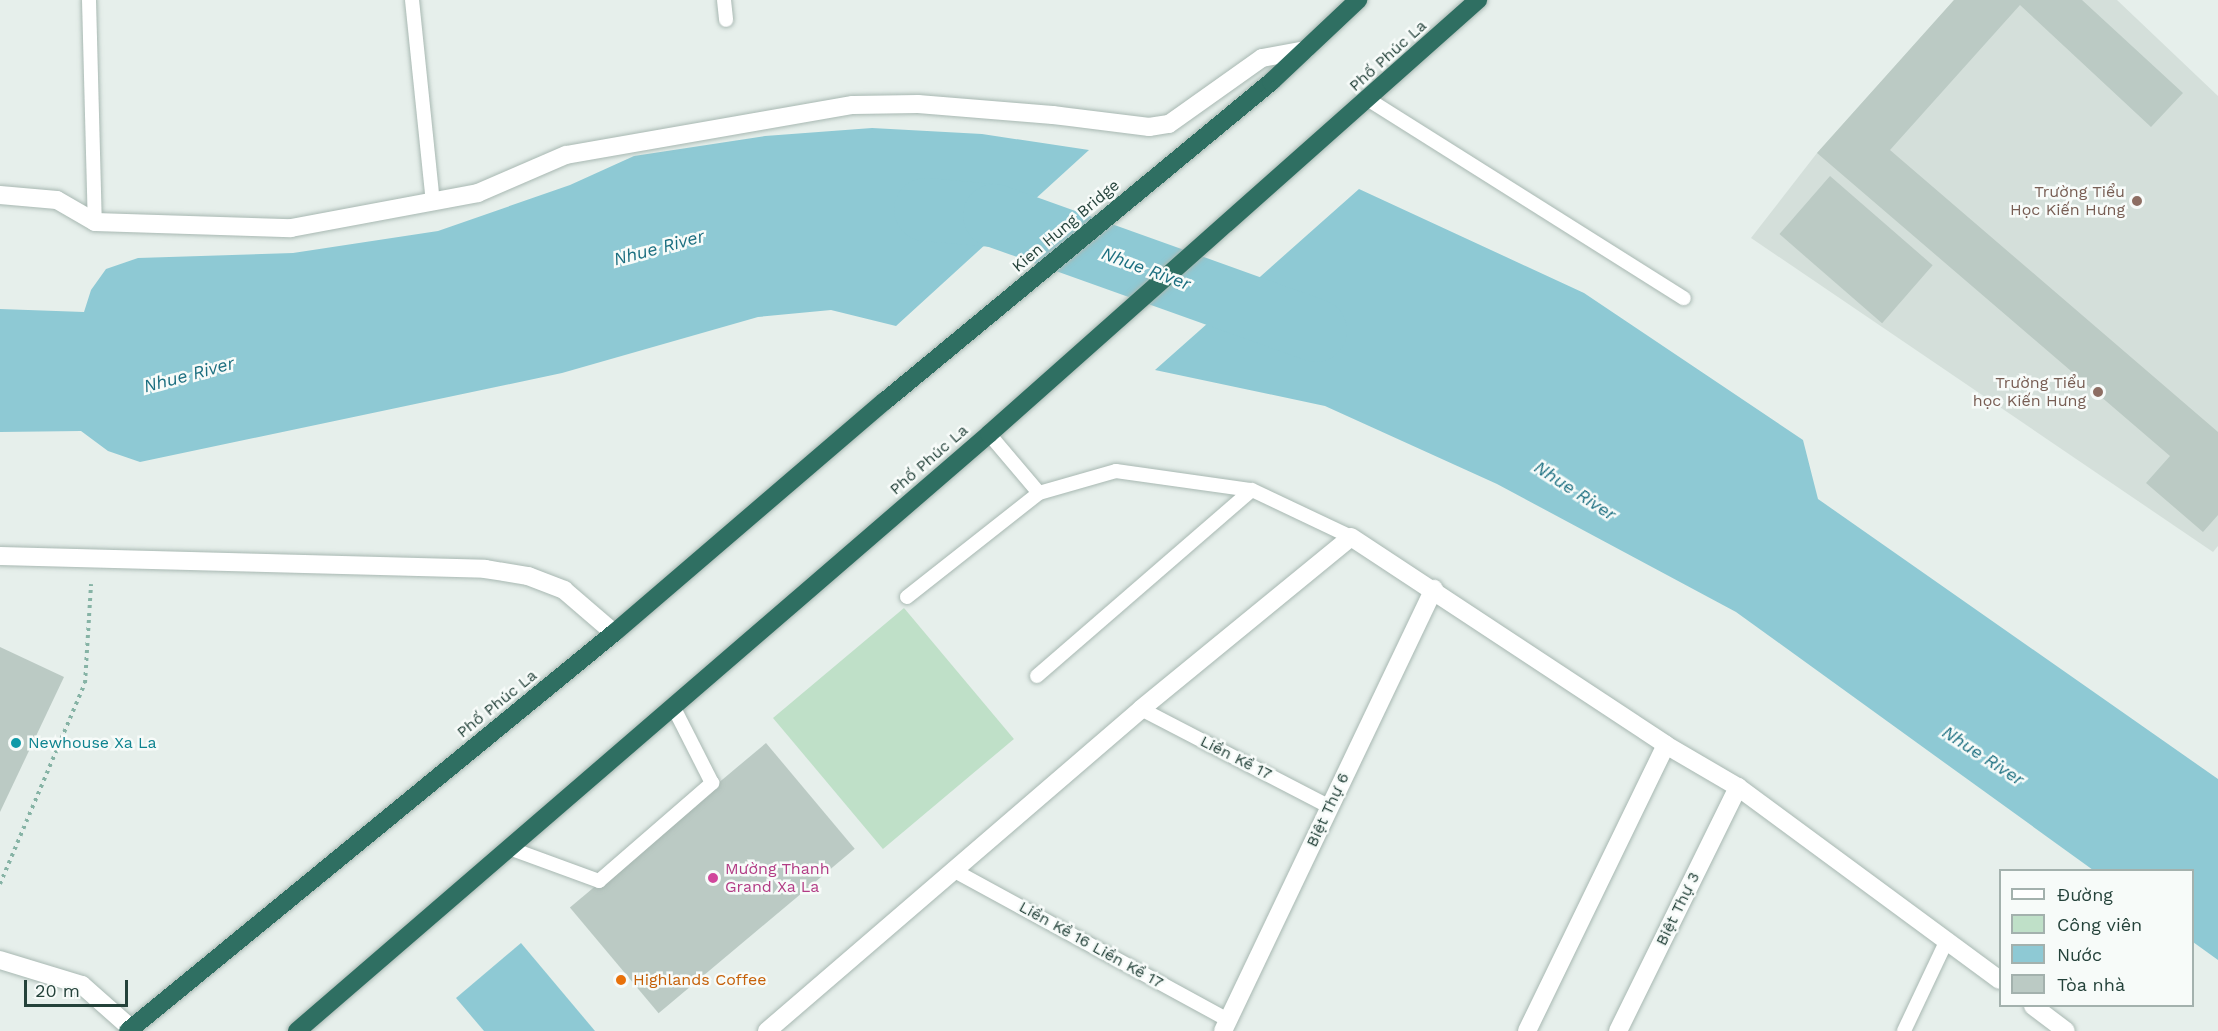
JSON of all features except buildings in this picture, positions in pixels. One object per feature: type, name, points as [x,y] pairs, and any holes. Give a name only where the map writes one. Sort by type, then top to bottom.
[{"type":"highway","points":[[1305,50],[1358,0]]},
{"type":"highway","name":"Phố Phúc La","points":[[297,1031],[989,434],[1012,410],[1323,141],[1478,0]]},
{"type":"highway","name":"Kien Hung Bridge","points":[[885,401],[1271,82],[1305,50]]},
{"type":"highway","name":"Phố Phúc La","points":[[131,1030],[614,633],[885,401]]},
{"type":"street","points":[[0,195],[57,200],[95,222],[291,228],[478,193],[566,155],[853,105],[918,104],[1053,115],[1149,127],[1169,124],[1262,58],[1305,50]]},
{"type":"street","points":[[767,1031],[1141,709],[1351,537],[1434,589],[1666,745],[1738,787],[1999,978]]},
{"type":"street","points":[[0,556],[485,569],[528,576],[564,590],[614,633]]},
{"type":"street","name":"Biệt Thự 6","points":[[1226,1026],[1434,589]]},
{"type":"street","points":[[1527,1031],[1666,745]]},
{"type":"street","name":"Biệt Thự 3","points":[[1618,1031],[1738,787]]},
{"type":"street","points":[[0,960],[82,985],[131,1030]]},
{"type":"street","points":[[2036,1007],[2066,1031]]},
{"type":"lane","points":[[89,0],[95,222]]},
{"type":"lane","points":[[412,0],[433,202]]},
{"type":"lane","points":[[724,0],[726,20]]},
{"type":"lane","points":[[1369,100],[1684,298]]},
{"type":"lane","points":[[989,434],[1039,493]]},
{"type":"lane","points":[[907,597],[1039,493],[1116,471],[1252,490],[1351,537]]},
{"type":"lane","points":[[1037,676],[1252,490]]},
{"type":"lane","points":[[509,848],[599,881],[712,783],[673,706]]},
{"type":"lane","name":"Liền Kề 17","points":[[1141,709],[1330,807]]},
{"type":"lane","name":"Liền Kề 16 Liền Kề 17","points":[[953,870],[1226,1026]]},
{"type":"lane","points":[[1904,1031],[1947,939]]},
{"type":"path","points":[[0,884],[86,683],[93,558]]},
{"type":"shaded area","name":"Trường Tiểu học Kiến Hưng","points":[[1954,0],[2117,0],[2218,96],[2218,546],[2213,552],[1751,238],[1817,153]]},
{"type":"green space","points":[[904,608],[1014,739],[883,849],[773,718]]},
{"type":"water","points":[[872,128],[982,134],[1089,150],[896,326],[831,310],[758,317],[562,373],[140,462],[108,451],[81,431],[0,432],[0,309],[84,312],[91,290],[106,269],[138,258],[293,253],[438,231],[570,185],[634,156],[765,136]]},
{"type":"water","points":[[1359,189],[1584,293],[1803,440],[1818,499],[2218,779],[2218,960],[2194,943],[2194,869],[2092,869],[1736,612],[1497,484],[1325,406],[1155,370]]},
{"type":"water","points":[[521,943],[595,1031],[484,1031],[456,998]]},
{"type":"waterway","name":"Nhue River","points":[[925,209],[994,215],[1315,330]]},
{"type":"place","name":"Trường Tiểu Học Kiến Hưng","points":[[2137,201]]},
{"type":"place","name":"Trường Tiểu học Kiến Hưng","points":[[2098,392]]},
{"type":"place","name":"Newhouse Xa La","points":[[16,743]]},
{"type":"place","name":"Mường Thanh Grand Xa La","points":[[713,878]]},
{"type":"place","name":"Highlands Coffee","points":[[621,980]]}]
